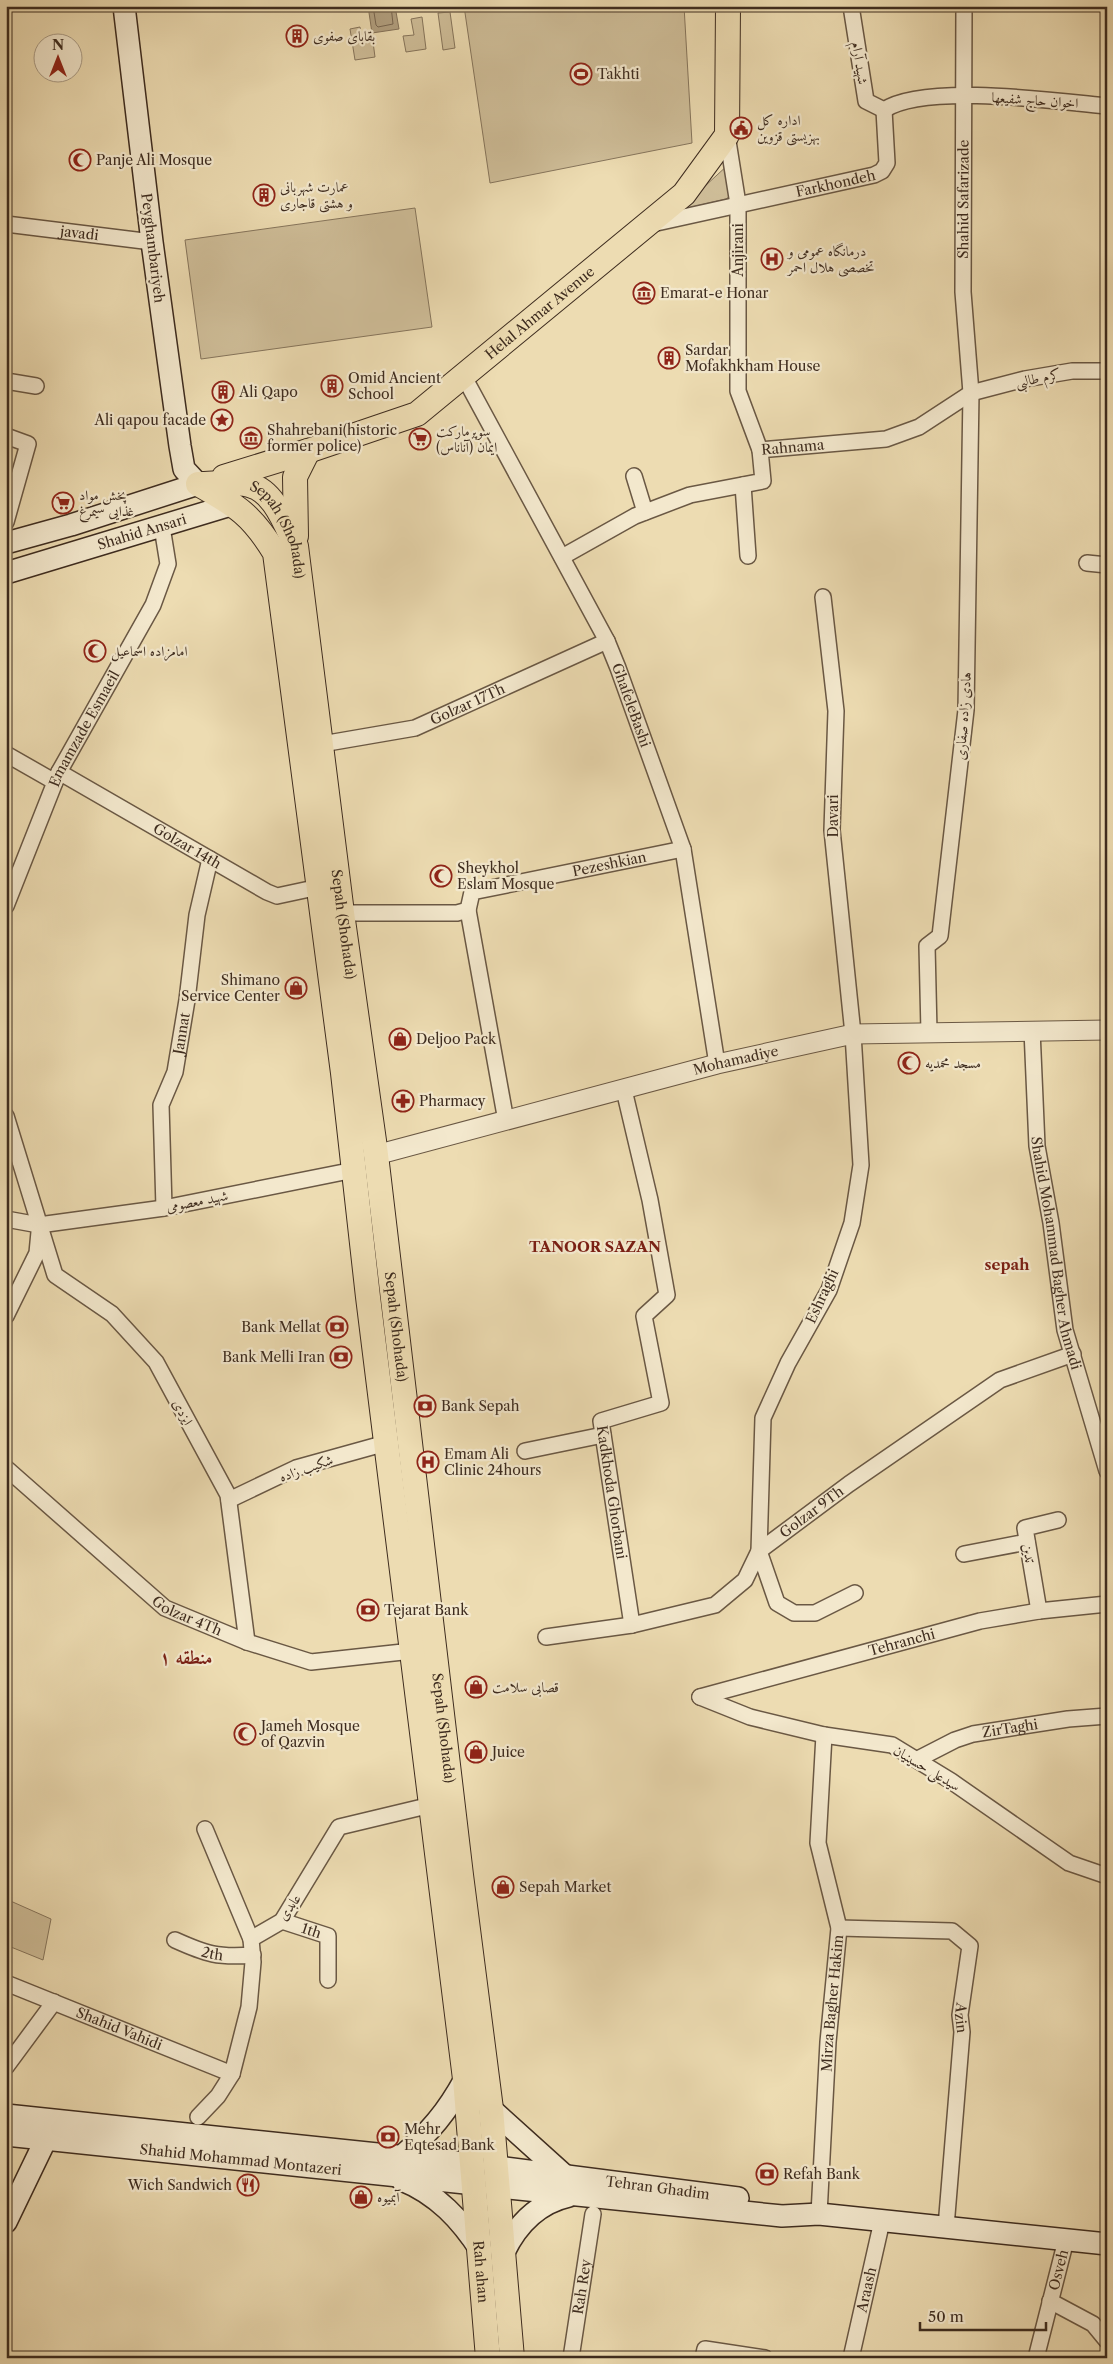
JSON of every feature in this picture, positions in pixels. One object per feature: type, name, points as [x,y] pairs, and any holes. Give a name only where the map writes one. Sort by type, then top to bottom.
[{"type":"main road","name":"Peyghambariyeh","points":[[124,6],[152,242],[184,469],[198,484]]},
{"type":"main road","points":[[727,135],[728,6]]},
{"type":"main road","name":"Helal Ahmar Avenue","points":[[256,476],[308,451],[417,414],[684,194],[727,135]]},
{"type":"main road","points":[[296,546],[294,483],[299,467],[308,451]]},
{"type":"main road","points":[[234,504],[256,476]]},
{"type":"main road","name":"Sepah (Shohada)","points":[[198,484],[256,476],[296,546],[342,912],[376,1155],[498,2177]]},
{"type":"main road","name":"Sepah (Shohada)","points":[[198,484],[234,504],[259,527],[275,553],[354,1170],[465,2079],[474,2174]]},
{"type":"main road","name":"Shahid Ansari","points":[[6,543],[71,525],[198,484]]},
{"type":"main road","name":"Shahid Ansari","points":[[6,573],[234,504]]},
{"type":"main road","points":[[71,525],[80,552]]},
{"type":"main road","points":[[401,2156],[427,2135],[448,2109],[465,2079]]},
{"type":"main road","points":[[491,2109],[563,2174]]},
{"type":"main road","name":"Shahid Mohammad Montazeri","points":[[6,2115],[401,2156],[474,2174]]},
{"type":"main road","name":"Shahid Mohammad Montazeri","points":[[6,2135],[388,2175],[474,2174]]},
{"type":"main road","points":[[8,2212],[46,2140]]},
{"type":"main road","points":[[474,2174],[498,2177]]},
{"type":"main road","name":"Rah ahan","points":[[474,2174],[488,2358]]},
{"type":"main road","name":"Tehran Ghadim","points":[[498,2177],[563,2174],[783,2205],[819,2214]]},
{"type":"main road","points":[[388,2175],[411,2184],[444,2205],[468,2231],[480,2251]]},
{"type":"main road","name":"Tehran Ghadim","points":[[498,2177],[576,2195],[782,2216],[819,2214],[1107,2244]]},
{"type":"main road","name":"Rah ahan","points":[[498,2177],[512,2358]]},
{"type":"main road","points":[[504,2252],[511,2237],[532,2213],[553,2201],[576,2195]]},
{"type":"street","name":"شهید آرام","points":[[851,6],[866,101],[884,110]]},
{"type":"street","name":"Shahid Safarizade","points":[[964,6],[962,292],[971,392]]},
{"type":"street","points":[[884,110],[903,101],[963,95]]},
{"type":"street","name":"اخوان حاج شفیعها","points":[[963,95],[1107,106]]},
{"type":"street","name":"Farkhondeh","points":[[646,226],[874,175],[882,171],[887,163],[884,110]]},
{"type":"street","name":"Anjirani","points":[[727,135],[738,204],[738,391],[760,450]]},
{"type":"street","name":"javadi","points":[[6,224],[152,242]]},
{"type":"street","name":"کرم طالبی","points":[[971,392],[1025,379],[1072,371],[1107,371]]},
{"type":"street","name":"GhafeleBashi","points":[[464,375],[607,641],[618,668],[684,849],[717,1064]]},
{"type":"street","points":[[6,381],[36,386]]},
{"type":"street","name":"Rahnama","points":[[562,557],[645,512],[690,495],[763,481],[760,450],[886,439],[919,427],[971,392]]},
{"type":"street","name":"هادی زاده صفاری","points":[[929,1032],[927,946],[940,936],[966,710],[971,392]]},
{"type":"street","points":[[6,436],[28,444],[6,522]]},
{"type":"street","points":[[634,476],[645,512]]},
{"type":"street","points":[[743,485],[748,556]]},
{"type":"street","name":"Emamzade Esmaeil","points":[[6,906],[57,777],[153,605],[168,564],[162,527]]},
{"type":"street","points":[[1087,563],[1107,565]]},
{"type":"street","name":"Davari","points":[[823,597],[836,711],[832,830],[853,1034]]},
{"type":"street","name":"Golzar 17Th","points":[[322,744],[415,728],[607,641]]},
{"type":"street","name":"Golzar 14th","points":[[6,754],[57,777],[277,896],[319,887]]},
{"type":"street","name":"Pezeshkian","points":[[468,910],[472,892],[684,849]]},
{"type":"street","name":"Jannat","points":[[164,1208],[161,1105],[175,1072],[187,1000],[197,915],[210,859]]},
{"type":"street","points":[[342,912],[457,913],[468,910],[506,1121]]},
{"type":"street","name":"Shahid Mohammad Bagher Ahmadi","points":[[1032,1030],[1037,1146],[1051,1223],[1065,1330],[1106,1464]]},
{"type":"street","name":"Mohamadiye","points":[[376,1155],[717,1064],[853,1034],[1107,1030]]},
{"type":"street","name":"Eshraghi","points":[[759,1551],[763,1418],[788,1363],[829,1290],[852,1223],[861,1165],[853,1034]]},
{"type":"street","name":"Kadkhoda Ghorbani","points":[[624,1090],[650,1200],[667,1295],[644,1316],[661,1403],[601,1421],[632,1625]]},
{"type":"street","points":[[6,1116],[39,1226],[37,1253],[6,1316]]},
{"type":"street","name":"شهید معصومی","points":[[6,1220],[39,1226],[164,1208],[354,1170]]},
{"type":"street","name":"ایزدی","points":[[39,1226],[55,1275],[112,1314],[156,1362],[228,1495],[247,1642]]},
{"type":"street","name":"Golzar 9Th","points":[[546,1637],[632,1625],[715,1605],[745,1580],[759,1551],[849,1484],[1000,1380],[1073,1354]]},
{"type":"street","points":[[525,1451],[603,1435]]},
{"type":"street","name":"شکیب زاده","points":[[229,1500],[296,1468],[386,1443]]},
{"type":"street","name":"Golzar 4Th","points":[[6,1468],[165,1608],[247,1642],[311,1662],[412,1651]]},
{"type":"street","name":"تدین","points":[[1039,1611],[1025,1528],[1058,1520]]},
{"type":"street","points":[[964,1554],[1027,1542]]},
{"type":"street","points":[[759,1551],[777,1603],[794,1613],[816,1613],[855,1593]]},
{"type":"street","name":"Tehranchi","points":[[700,1697],[980,1621],[1039,1611],[1107,1604]]},
{"type":"street","name":"سیدعلی حسینیان","points":[[700,1697],[750,1717],[824,1735],[892,1746],[918,1759],[1069,1863],[1107,1876]]},
{"type":"street","name":"ZirTaghi","points":[[918,1759],[955,1740],[973,1734],[1068,1719],[1107,1716]]},
{"type":"street","name":"Mirza Bagher Hakim","points":[[819,2214],[828,2042],[839,1928],[818,1842],[824,1735]]},
{"type":"street","name":"عابدی","points":[[251,1939],[282,1921],[339,1827],[431,1805]]},
{"type":"street","points":[[198,2117],[218,2096],[232,2074],[249,2007],[252,1955],[251,1939],[205,1828]]},
{"type":"street","name":"1th","points":[[282,1921],[328,1936],[328,1980]]},
{"type":"street","name":"Azin","points":[[839,1928],[952,1931],[970,1946],[960,2015],[962,2032],[946,2227]]},
{"type":"street","name":"2th","points":[[175,1940],[203,1953],[225,1957],[252,1955]]},
{"type":"street","name":"Shahid Vahidi","points":[[6,1983],[232,2074]]},
{"type":"street","points":[[6,2067],[54,2002]]},
{"type":"street","name":"Rah Rey","points":[[571,2358],[593,2214]]},
{"type":"street","name":"Araash","points":[[852,2358],[882,2220]]},
{"type":"street","name":"Osveh","points":[[1036,2358],[1066,2240]]},
{"type":"street","points":[[1050,2300],[1093,2324],[1107,2341]]},
{"type":"street","points":[[703,2358],[705,2349],[765,2358]]},
{"type":"shaded area","name":"Takhti","points":[[464,6],[684,6],[692,143],[490,183]]},
{"type":"shaded area","points":[[450,12],[455,48],[443,50],[438,13]]},
{"type":"shaded area","points":[[422,17],[426,49],[406,52],[403,36],[414,35],[411,19]]},
{"type":"shaded area","points":[[360,27],[362,43],[373,42],[375,57],[355,60],[350,29]]},
{"type":"shaded area","points":[[729,164],[731,195],[726,199],[679,210]]},
{"type":"shaded area","points":[[415,208],[432,327],[201,359],[185,240]]},
{"type":"shaded area","points":[[6,1899],[51,1919],[43,1960],[6,1945]]},
{"type":"water","points":[[368,6],[395,6],[399,29],[372,33]]},
{"type":"place","name":"بقابای صفوی","points":[[297,36]]},
{"type":"place","name":"Takhti","points":[[581,74]]},
{"type":"place","name":"اداره کل بهزیستی قزوین","points":[[741,128]]},
{"type":"place","name":"Panje Ali Mosque","points":[[80,160]]},
{"type":"place","name":"عمارت شهربانی و هشتی قاجاری","points":[[264,195]]},
{"type":"place","name":"درمانگاه عمومی و تخصصی هلال احمر","points":[[772,259]]},
{"type":"place","name":"Emarat-e Honar","points":[[644,293]]},
{"type":"place","name":"Sardar Mofakhkham House","points":[[669,358]]},
{"type":"place","name":"Omid Ancient School","points":[[332,386]]},
{"type":"place","name":"Ali Qapo","points":[[223,392]]},
{"type":"place","name":"Ali qapou facade","points":[[222,420]]},
{"type":"place","name":"Shahrebani(historic former police)","points":[[251,438]]},
{"type":"place","name":"سوپرمارکت ایمان (آناناس)","points":[[420,439]]},
{"type":"place","name":"پخش مواد غذایی سیمرغ","points":[[63,503]]},
{"type":"place","name":"امامزاده اسماعیل","points":[[95,651]]},
{"type":"place","name":"Sheykhol Eslam Mosque","points":[[441,876]]},
{"type":"place","name":"Shimano Service Center","points":[[296,988]]},
{"type":"place","name":"Deljoo Pack","points":[[400,1039]]},
{"type":"place","name":"مسجد محمدیه","points":[[909,1063]]},
{"type":"place","name":"Pharmacy","points":[[403,1101]]},
{"type":"place","name":"Bank Mellat","points":[[337,1327]]},
{"type":"place","name":"Bank Melli Iran","points":[[341,1357]]},
{"type":"place","name":"Bank Sepah","points":[[425,1406]]},
{"type":"place","name":"Emam Ali Clinic 24hours","points":[[428,1462]]},
{"type":"place","name":"Tejarat Bank","points":[[368,1610]]},
{"type":"place","name":"قصابی سلامت","points":[[476,1687]]},
{"type":"place","name":"Jameh Mosque of Qazvin","points":[[245,1734]]},
{"type":"place","name":"Juice","points":[[476,1752]]},
{"type":"place","name":"Sepah Market","points":[[503,1887]]},
{"type":"place","name":"Mehr Eqtesad Bank","points":[[388,2137]]},
{"type":"place","name":"Refah Bank","points":[[767,2174]]},
{"type":"place","name":"Wich Sandwich","points":[[248,2185]]},
{"type":"place","name":"آبمیوه","points":[[361,2197]]},
{"type":"district","name":"TANOOR SAZAN","points":[[595,1246]]},
{"type":"district","name":"sepah","points":[[1007,1264]]},
{"type":"district","name":"منطقه ۱","points":[[186,1657]]}]
